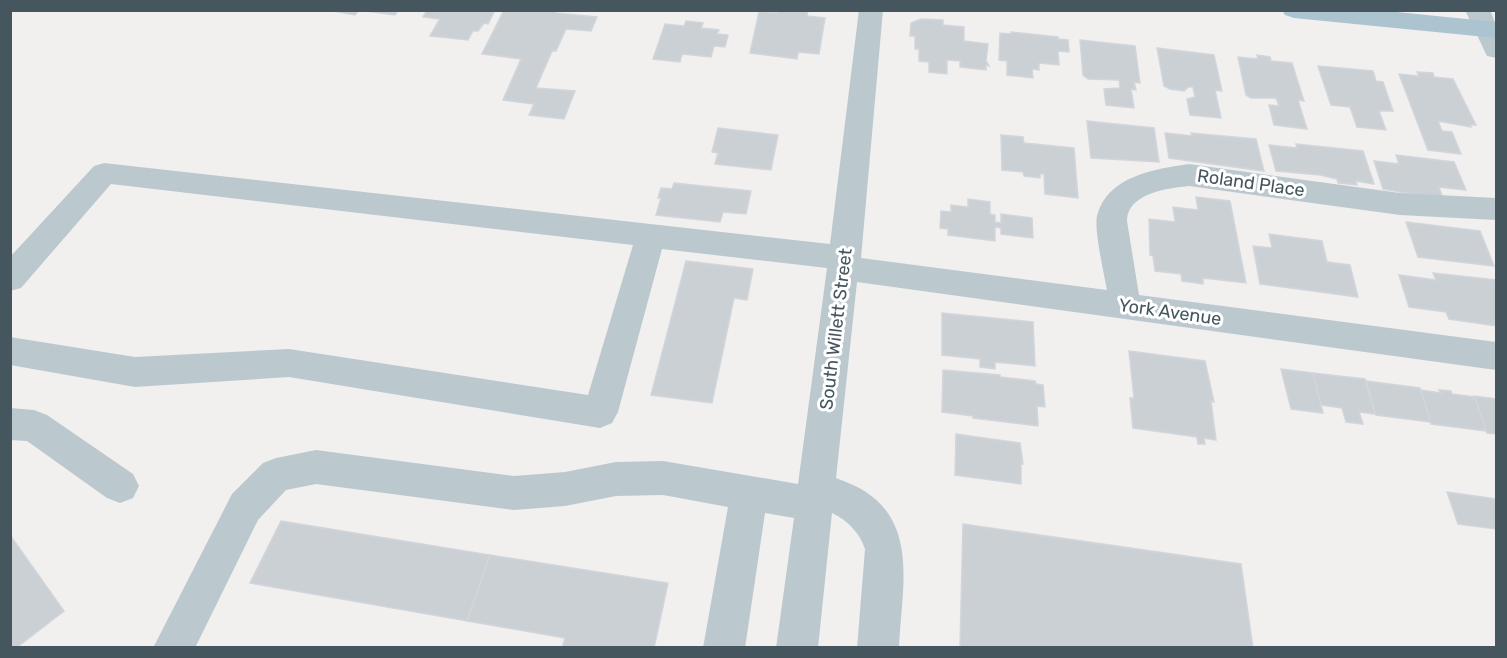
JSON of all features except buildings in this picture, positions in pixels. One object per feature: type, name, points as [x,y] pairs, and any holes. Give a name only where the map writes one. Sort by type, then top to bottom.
[{"type":"main road","points":[[1294,10],[1490,24]]},
{"type":"street","name":"South Willett Street","points":[[797,648],[844,263],[871,10]]},
{"type":"street","name":"York Avenue","points":[[10,279],[104,173],[651,235],[1125,306],[1497,356]]},
{"type":"street","name":"Roland Place","points":[[1125,306],[1111,218],[1121,200],[1141,184],[1161,178],[1189,175],[1400,204],[1497,209]]},
{"type":"street","points":[[10,351],[135,372],[289,363],[600,412],[651,235]]},
{"type":"street","points":[[10,424],[33,426],[120,486]]},
{"type":"street","points":[[173,648],[245,507],[276,475],[316,467],[514,493],[565,489],[616,479],[663,478],[749,493],[815,496],[851,503],[867,514],[879,531],[884,549],[878,648]]},
{"type":"street","points":[[724,648],[749,493]]}]
